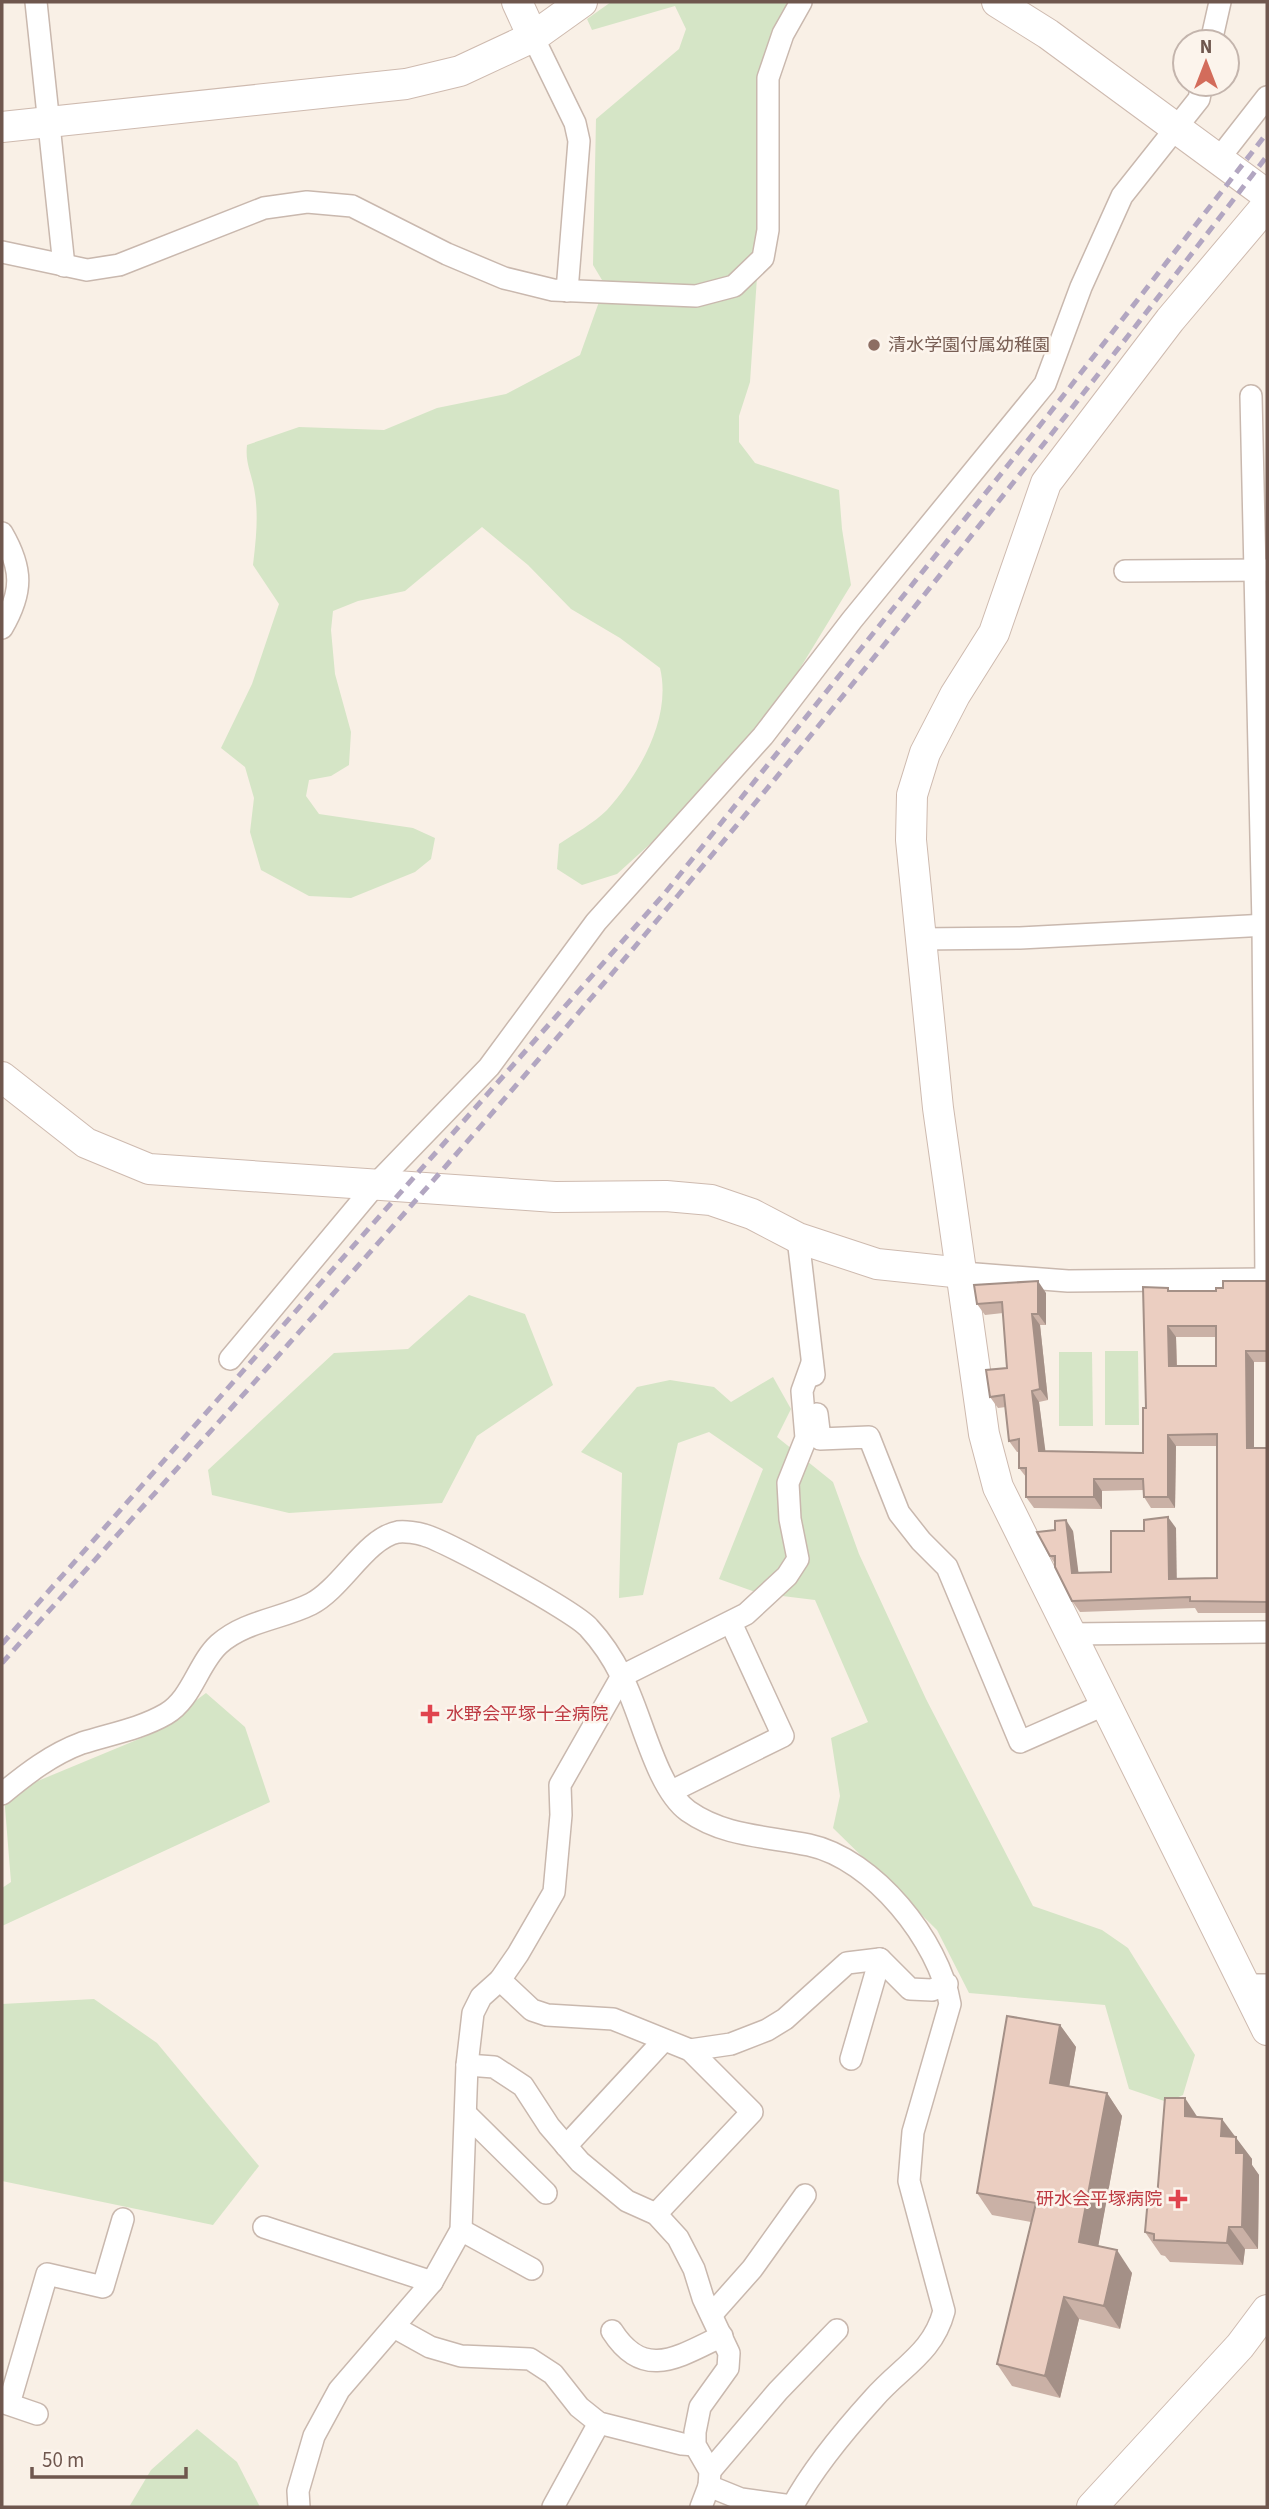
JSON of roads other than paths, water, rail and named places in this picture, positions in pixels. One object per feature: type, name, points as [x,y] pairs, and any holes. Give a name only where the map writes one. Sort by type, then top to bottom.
[{"type":"street","points":[[36,2],[64,265]]},
{"type":"street","points":[[517,2],[575,123],[579,141],[567,290]]},
{"type":"street","points":[[2,127],[406,84],[460,71],[533,37],[582,2]]},
{"type":"street","points":[[2,252],[87,270],[119,265],[264,208],[307,202],[352,206],[447,254],[504,278],[567,290],[696,296],[734,286],[763,258],[768,230],[768,78],[783,34],[801,2]]},
{"type":"street","points":[[997,2],[1048,34],[1175,127],[1217,162],[1267,195]]},
{"type":"street","points":[[1214,28],[1220,2]]},
{"type":"street","points":[[1217,162],[1267,97]]},
{"type":"street","points":[[230,1359],[377,1183],[489,1067],[596,922],[763,736],[852,620],[1045,384],[1081,287],[1122,196],[1199,98]]},
{"type":"street","points":[[1267,205],[1170,320],[1046,483],[994,633],[955,695],[925,753],[912,795],[911,840],[938,1108],[984,1434],[998,1487],[1104,1705],[1256,1985],[1267,2030]]},
{"type":"street","points":[[2,1077],[86,1143],[149,1169],[555,1197],[666,1196],[710,1200],[751,1214],[798,1238],[877,1264],[1068,1281],[1267,1279],[1261,570],[1251,396]]},
{"type":"street","points":[[2,533],[19,568],[16,604],[2,628]]},
{"type":"street","points":[[1125,570],[1261,570]]},
{"type":"street","points":[[919,939],[1020,938],[1265,925]]},
{"type":"street","points":[[798,1238],[820,1439],[869,1437],[899,1513],[921,1541],[947,1567],[1020,1742],[1104,1705]]},
{"type":"street","points":[[299,2507],[298,2491],[314,2436],[340,2390],[432,2282],[461,2230],[467,2065],[473,2012],[481,1997],[500,1980],[554,1892],[561,1815],[560,1784],[622,1676],[747,1614],[787,1576],[797,1559],[790,1518],[788,1483],[806,1438],[802,1391],[812,1363]]},
{"type":"street","points":[[2,1794],[34,1768],[78,1745],[137,1727],[169,1713],[182,1699],[216,1647],[236,1630],[310,1604],[334,1589],[370,1548],[398,1532],[424,1535],[556,1604],[588,1625],[622,1676],[651,1751],[672,1791],[687,1810],[740,1835],[812,1846],[842,1858],[877,1883],[923,1934],[947,1984],[950,2004],[913,2132],[909,2181],[944,2311],[939,2331],[927,2347],[875,2397],[817,2469],[792,2507],[741,2499],[709,2479],[695,2445],[700,2407],[728,2368],[729,2353],[678,2238],[656,2214],[627,2201],[580,2162],[523,2086],[494,2067],[467,2065]]},
{"type":"street","points":[[672,1791],[783,1736],[731,1623]]},
{"type":"street","points":[[1069,1634],[1267,1632]]},
{"type":"street","points":[[880,1959],[910,1989],[932,1990],[947,1984]]},
{"type":"street","points":[[690,2050],[731,2044],[767,2030],[785,2019],[847,1963],[880,1959]]},
{"type":"street","points":[[851,2059],[880,1959]]},
{"type":"street","points":[[500,1980],[532,2011],[547,2015],[613,2019],[690,2050],[752,2112],[656,2214]]},
{"type":"street","points":[[566,2146],[663,2041]]},
{"type":"street","points":[[467,2115],[547,2193]]},
{"type":"street","points":[[712,2315],[752,2269],[805,2195]]},
{"type":"street","points":[[37,2414],[5,2403],[47,2274],[103,2287],[123,2219]]},
{"type":"street","points":[[264,2227],[432,2282]]},
{"type":"street","points":[[461,2230],[532,2269]]},
{"type":"street","points":[[1092,2507],[1240,2346],[1267,2310]]},
{"type":"street","points":[[394,2327],[430,2347],[461,2356],[530,2359],[553,2374],[579,2407],[599,2423],[695,2445]]},
{"type":"street","points":[[701,2507],[709,2479],[778,2391],[836,2330]]},
{"type":"street","points":[[612,2331],[625,2351],[636,2358],[651,2361],[678,2356],[722,2336]]},
{"type":"street","points":[[553,2507],[599,2423]]},
{"type":"railway","points":[[2,1644],[665,893],[1049,414],[1267,133]]},
{"type":"railway","points":[[2,1663],[426,1189],[675,899],[975,531],[1267,156]]},
{"type":"place","name":"清水学園付属幼稚園","points":[[874,345]]},
{"type":"place","name":"水野会平塚十全病院","points":[[430,1714]]},
{"type":"place","name":"研水会平塚病院","points":[[1178,2199]]}]
